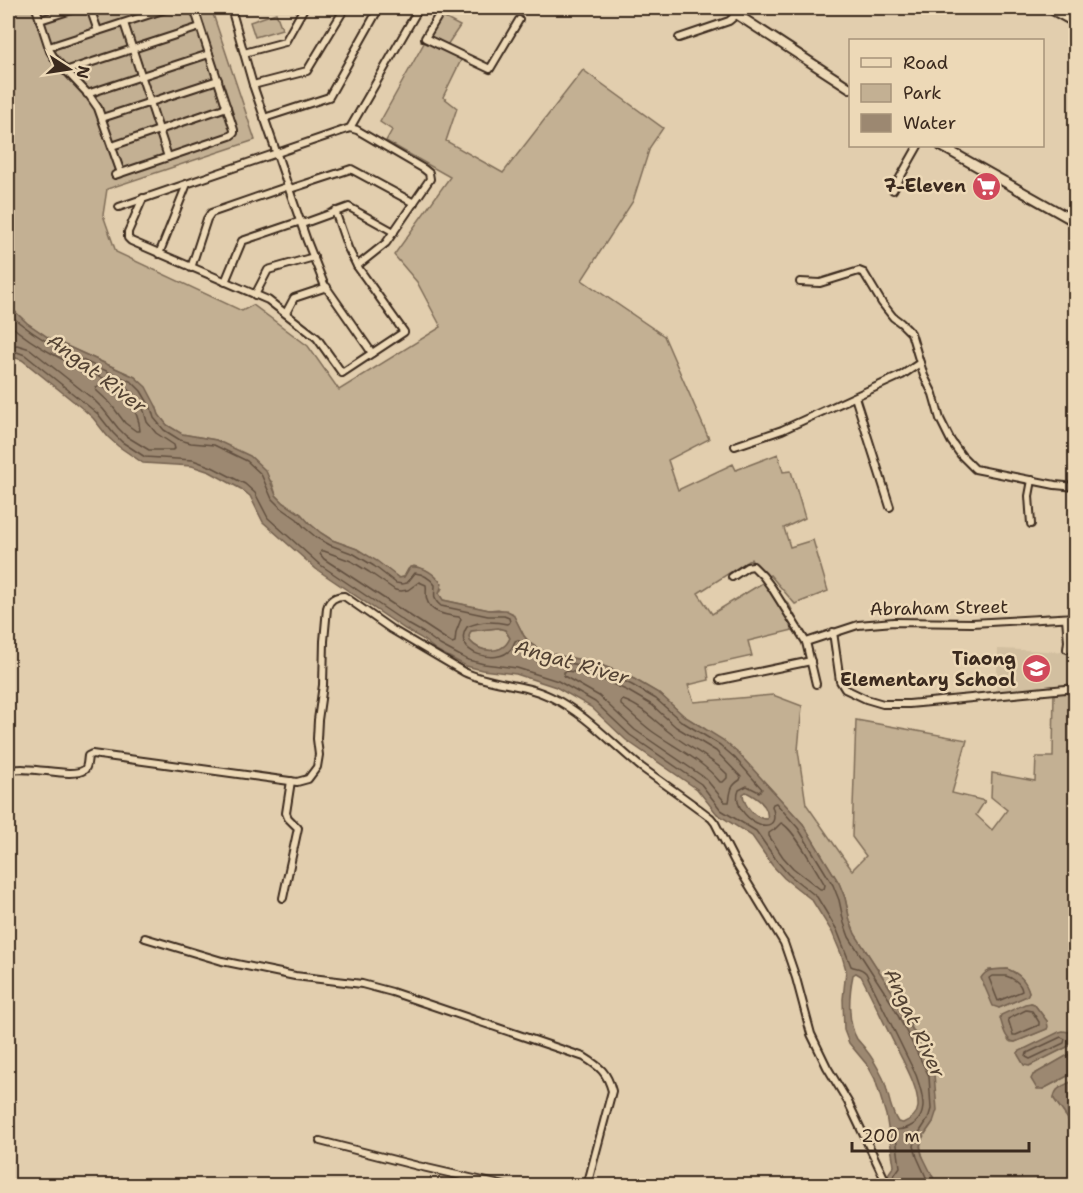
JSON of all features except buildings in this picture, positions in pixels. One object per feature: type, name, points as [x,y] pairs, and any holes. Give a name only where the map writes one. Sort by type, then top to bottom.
[{"type":"main road","points":[[727,8],[737,12],[849,87]]},
{"type":"main road","points":[[943,147],[1076,222]]},
{"type":"street","points":[[36,8],[49,47],[56,59],[98,108],[112,146],[118,174],[232,135],[234,130],[194,8]]},
{"type":"street","points":[[40,20],[78,8]]},
{"type":"street","points":[[90,8],[98,31]]},
{"type":"street","points":[[143,8],[146,15]]},
{"type":"street","points":[[49,47],[169,8]]},
{"type":"street","points":[[231,8],[253,85],[314,257],[327,287],[372,353]]},
{"type":"street","points":[[244,52],[285,42],[304,8]]},
{"type":"street","points":[[253,85],[308,71],[345,8]]},
{"type":"street","points":[[264,118],[329,97],[379,8]]},
{"type":"street","points":[[350,128],[419,8]]},
{"type":"street","points":[[443,8],[425,38],[490,69],[519,20]]},
{"type":"street","points":[[1047,8],[1076,24]]},
{"type":"street","points":[[679,38],[729,21],[737,12]]},
{"type":"street","points":[[123,22],[168,157]]},
{"type":"street","points":[[65,71],[200,27]]},
{"type":"street","points":[[87,94],[209,54]]},
{"type":"street","points":[[102,118],[218,81]]},
{"type":"street","points":[[112,146],[227,107]]},
{"type":"street","points":[[119,207],[350,128],[429,173],[430,179],[386,243],[357,266]]},
{"type":"street","points":[[892,189],[917,147]]},
{"type":"street","points":[[191,268],[211,213],[289,187],[351,169],[414,203]]},
{"type":"street","points":[[159,254],[187,184]]},
{"type":"street","points":[[143,198],[128,232],[128,238],[131,241],[268,300],[317,338],[342,374],[404,332],[357,266],[335,211]]},
{"type":"street","points":[[225,282],[242,241],[335,211],[349,207],[394,232]]},
{"type":"street","points":[[255,295],[268,270],[314,257]]},
{"type":"street","points":[[800,282],[820,283],[859,271],[864,273],[882,303],[893,317],[911,333],[940,419],[961,456],[975,469],[1076,487]]},
{"type":"street","points":[[286,313],[294,298],[327,287]]},
{"type":"street","points":[[735,446],[782,430],[902,375],[921,363]]},
{"type":"street","points":[[855,397],[890,507]]},
{"type":"street","points":[[1031,524],[1029,496],[1032,480]]},
{"type":"street","points":[[732,577],[747,567],[753,566],[763,576],[806,642],[816,684]]},
{"type":"street","points":[[8,771],[27,769],[69,773],[84,770],[87,767],[88,756],[92,754],[297,782],[308,779],[317,767],[319,755],[318,720],[323,685],[327,608],[328,603],[337,596],[344,596],[391,629],[464,672],[540,692],[578,713],[640,766],[715,823],[735,862],[784,943],[811,1034],[848,1102],[888,1185]]},
{"type":"street","name":"Abraham Street","points":[[806,642],[858,625],[894,622],[972,623],[1076,617]]},
{"type":"street","points":[[1066,618],[1067,649]]},
{"type":"street","points":[[833,632],[840,681],[845,689],[883,704],[909,704],[1076,688]]},
{"type":"street","points":[[720,680],[811,661]]},
{"type":"street","points":[[283,898],[298,828],[286,813],[291,781]]},
{"type":"street","points":[[145,938],[222,961],[296,976],[345,981],[372,987],[584,1057],[599,1066],[609,1078],[612,1091],[587,1185]]},
{"type":"street","points":[[320,1141],[505,1185]]},
{"type":"shaded area","name":"Tiaong Elementary School","points":[[998,649],[1075,652],[1075,687],[996,694]]},
{"type":"green space","points":[[8,8],[211,8],[255,140],[107,189],[103,215],[116,252],[242,311],[253,305],[308,346],[339,390],[441,327],[417,282],[394,255],[450,177],[386,141],[392,130],[380,122],[424,43],[421,41],[437,14],[460,26],[445,48],[462,58],[443,97],[457,108],[446,141],[503,173],[583,70],[663,128],[650,147],[633,201],[582,280],[664,336],[709,439],[668,460],[678,490],[733,464],[736,470],[778,454],[783,472],[791,471],[805,518],[784,528],[790,547],[813,540],[828,591],[795,604],[770,575],[762,579],[751,559],[698,593],[712,614],[764,582],[789,604],[801,628],[748,641],[752,656],[707,666],[709,680],[688,685],[694,702],[773,695],[802,706],[798,750],[806,804],[852,870],[866,856],[852,837],[856,720],[967,740],[952,793],[985,801],[976,815],[992,830],[1007,810],[991,797],[992,773],[1035,781],[1036,757],[1053,757],[1054,689],[1075,687],[1075,1033],[1070,1031],[1029,1066],[1075,1043],[1075,1051],[1033,1075],[1043,1089],[1075,1072],[1075,1080],[1057,1090],[1054,1099],[1075,1129],[1075,1185],[937,1185],[921,1150],[922,1139],[933,1122],[925,1053],[897,999],[855,934],[839,883],[803,824],[739,754],[684,716],[660,694],[634,679],[590,661],[540,650],[524,636],[512,613],[443,600],[439,594],[442,588],[426,570],[414,566],[408,569],[404,577],[399,578],[357,549],[332,540],[284,503],[276,495],[272,482],[216,440],[182,434],[167,425],[135,377],[49,338],[27,323],[8,305]],"holes":[[[1007,969],[1021,978],[1029,992],[1027,996],[999,1008],[989,970]],[[1031,1003],[1047,1021],[1047,1029],[1011,1042],[1008,1040]]]},
{"type":"green space","points":[[276,13],[282,29],[255,37],[250,22]]},
{"type":"green space","points":[[498,628],[505,630],[510,638],[507,644],[497,650],[479,648],[470,641],[471,631]]},
{"type":"water","name":"Angat River","points":[[8,305],[27,323],[49,338],[135,377],[146,387],[159,415],[167,425],[182,434],[216,440],[250,456],[266,471],[276,495],[332,540],[357,549],[399,578],[404,577],[410,567],[428,571],[442,584],[439,594],[443,600],[489,610],[506,610],[513,614],[524,636],[540,650],[590,661],[634,679],[660,694],[684,716],[723,740],[739,754],[803,824],[839,883],[855,934],[897,999],[934,1074],[937,1110],[920,1146],[937,1185],[886,1185],[886,1179],[894,1166],[886,1115],[875,1079],[868,1066],[849,1043],[844,1030],[843,999],[846,970],[842,956],[832,932],[812,900],[784,878],[752,836],[717,814],[697,789],[626,740],[591,707],[556,687],[516,674],[466,666],[436,650],[316,569],[263,522],[250,496],[241,489],[210,472],[192,466],[143,463],[118,446],[83,409],[22,360],[16,358],[11,362],[8,358]],"holes":[[[498,628],[505,630],[510,638],[507,644],[497,650],[485,650],[470,641],[471,631]],[[746,792],[761,802],[766,810],[767,819],[758,817],[751,811],[745,803],[743,794]],[[856,973],[861,976],[914,1084],[918,1107],[913,1117],[903,1123],[898,1122],[895,1117],[883,1078],[854,1032],[850,1008],[853,975]]]},
{"type":"water","points":[[1007,969],[1021,978],[1029,992],[1027,996],[999,1008],[993,1006],[981,978],[989,971]]},
{"type":"water","points":[[1031,1003],[1047,1021],[1047,1029],[1015,1042],[1012,1041],[1005,1033],[1001,1015]]},
{"type":"water","points":[[1063,1031],[1075,1033],[1075,1043],[1029,1066],[1024,1065],[1018,1052]]},
{"type":"water","points":[[1075,1051],[1075,1072],[1043,1089],[1037,1089],[1031,1079],[1033,1075]]},
{"type":"water","points":[[1075,1080],[1075,1129],[1054,1099],[1058,1089]]},
{"type":"place","name":"7-Eleven","points":[[987,186]]},
{"type":"place","name":"Tiaong Elementary School","points":[[1037,669]]}]
